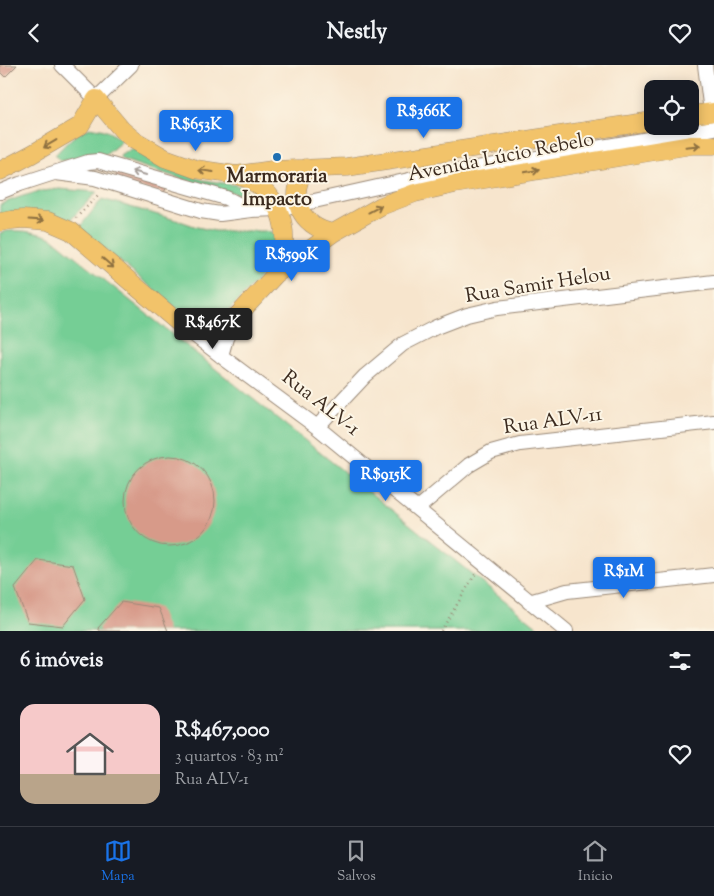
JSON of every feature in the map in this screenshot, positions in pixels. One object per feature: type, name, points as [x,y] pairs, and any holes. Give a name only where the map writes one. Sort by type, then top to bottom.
[{"type":"main road","points":[[80,126],[96,99],[122,130],[134,140],[165,158],[196,169],[246,177],[261,188],[278,209],[285,243],[282,259],[276,274],[238,315],[210,334],[199,332],[180,324]]},
{"type":"main road","points":[[699,116],[713,117]]},
{"type":"main road","name":"Avenida Lúcio Rebelo","points":[[236,175],[272,169],[347,167],[644,122]]},
{"type":"main road","points":[[0,171],[80,126],[94,123],[122,130]]},
{"type":"main road","name":"Avenida Lúcio Rebelo","points":[[276,274],[333,233],[381,206],[416,193],[455,184],[692,145],[714,145]]},
{"type":"main road","points":[[306,168],[298,182],[298,205],[312,225],[325,232],[333,233]]},
{"type":"main road","points":[[0,222],[12,220],[48,221],[69,230]]},
{"type":"main road","name":"Rua ALV-1","points":[[69,230],[180,324]]},
{"type":"street","points":[[62,65],[96,99],[131,65]]},
{"type":"street","points":[[56,173],[95,178],[201,211],[220,214],[278,209],[713,117],[705,65]]},
{"type":"street","points":[[0,192],[88,161],[98,161],[226,198],[251,210]]},
{"type":"street","name":"Rua Samir Helou","points":[[317,427],[365,376],[403,345],[436,327],[468,315],[497,308],[714,282]]},
{"type":"street","points":[[221,356],[226,338],[238,315]]},
{"type":"street","name":"Rua ALV-1","points":[[180,324],[317,427],[566,631]]},
{"type":"street","name":"Rua ALV-11","points":[[417,509],[469,465],[491,452],[520,444],[714,422]]},
{"type":"street","points":[[529,602],[567,591],[714,575]]},
{"type":"path","points":[[69,230],[101,191],[104,181]]},
{"type":"path","points":[[442,631],[482,563]]},
{"type":"green space","points":[[91,128],[104,130],[122,141],[102,158],[77,158],[60,161],[55,155],[76,135]]},
{"type":"green space","points":[[133,149],[182,173],[203,180],[236,185],[247,190],[243,195],[181,179],[121,159],[121,155]]},
{"type":"green space","points":[[59,189],[97,192],[69,221],[0,219],[0,205],[29,194]]},
{"type":"green space","points":[[102,199],[215,231],[266,231],[275,234],[278,245],[269,268],[215,325],[200,326],[79,228]]},
{"type":"green space","points":[[7,231],[30,232],[52,238],[543,631],[0,631],[0,233]]},
{"type":"building","points":[[0,65],[17,65],[5,77],[0,72]]},
{"type":"building","points":[[118,168],[166,188],[164,193],[114,182]]},
{"type":"building","points":[[170,456],[187,459],[202,469],[212,484],[215,501],[212,518],[202,533],[187,543],[170,546],[153,543],[138,533],[128,518],[125,501],[128,484],[138,469],[153,459]]},
{"type":"building","points":[[38,560],[73,565],[85,599],[63,626],[28,622],[15,588]]},
{"type":"building","points":[[121,602],[159,608],[168,631],[100,631],[98,628]]},
{"type":"place","name":"Marmoraria Impacto","points":[[277,157]]}]
